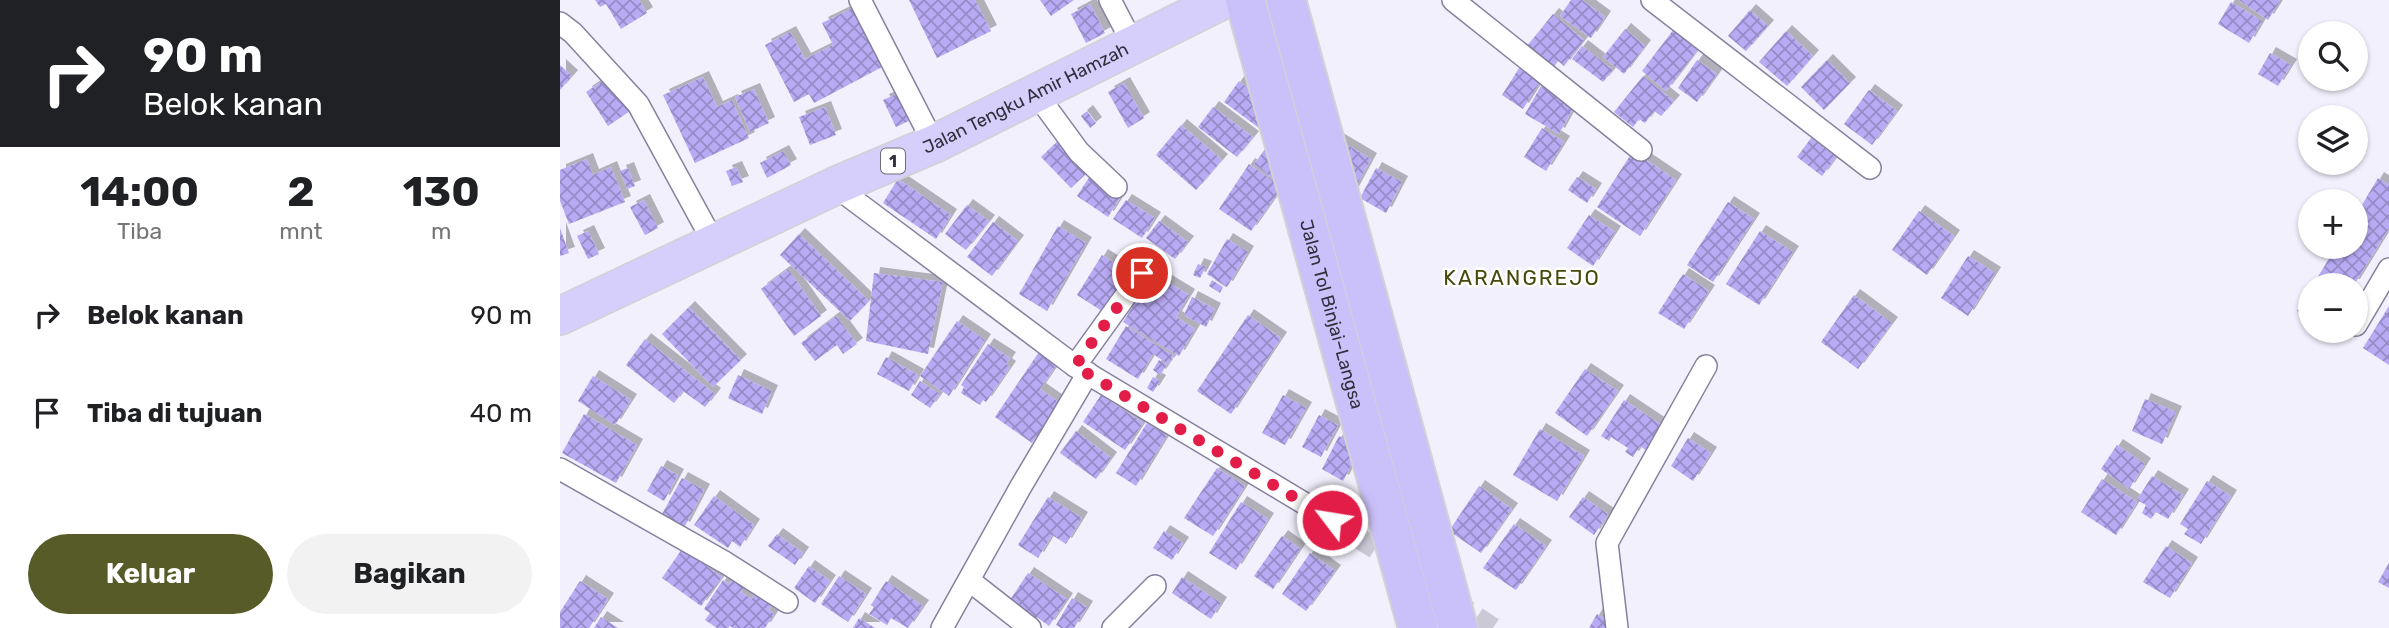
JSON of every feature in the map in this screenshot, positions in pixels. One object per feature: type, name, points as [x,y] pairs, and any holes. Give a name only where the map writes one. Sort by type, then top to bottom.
[{"type":"highway","name":"Jalan Tengku Amir Hamzah","points":[[560,316],[835,186],[934,144],[1223,0]]},
{"type":"highway","name":"Jalan Tol Binjai–Langsa","points":[[1245,0],[1418,628]]},
{"type":"highway","points":[[1290,14],[1458,628]]},
{"type":"street","points":[[860,0],[934,144]]},
{"type":"street","points":[[1110,0],[1134,46]]},
{"type":"street","points":[[1452,0],[1641,150]]},
{"type":"street","points":[[1651,0],[1870,168]]},
{"type":"street","points":[[560,23],[573,33],[638,104],[715,245]]},
{"type":"street","points":[[1035,92],[1079,152],[1116,187]]},
{"type":"street","points":[[835,186],[1081,370],[1332,520]]},
{"type":"street","points":[[2368,304],[2389,269]]},
{"type":"street","points":[[942,628],[970,581],[1081,370],[1142,273]]},
{"type":"street","points":[[1617,628],[1607,542],[1706,366]]},
{"type":"street","points":[[560,469],[726,563],[787,602]]},
{"type":"street","points":[[970,581],[1030,628]]},
{"type":"street","points":[[1113,628],[1155,586]]},
{"type":"building","points":[[595,0],[639,0],[647,13],[621,29],[606,4],[600,7]]},
{"type":"building","points":[[909,0],[975,0],[991,31],[937,58]]},
{"type":"building","points":[[1040,0],[1074,0],[1051,16]]},
{"type":"building","points":[[1571,0],[1582,0],[1605,17],[1591,38],[1560,16]]},
{"type":"building","points":[[2239,0],[2278,0],[2280,1],[2268,20]]},
{"type":"building","points":[[2231,2],[2262,21],[2249,43],[2218,24]]},
{"type":"building","points":[[1090,4],[1105,33],[1086,43],[1071,14]]},
{"type":"building","points":[[855,7],[884,66],[814,103],[809,94],[794,102],[765,45],[790,32],[805,59],[833,45],[822,23]]},
{"type":"building","points":[[1750,10],[1768,26],[1746,51],[1728,36]]},
{"type":"building","points":[[1553,14],[1584,40],[1564,66],[1558,61],[1554,67],[1527,46]]},
{"type":"building","points":[[1625,29],[1645,46],[1624,74],[1603,57]]},
{"type":"building","points":[[1674,29],[1699,48],[1666,91],[1642,71]]},
{"type":"building","points":[[1786,31],[1813,56],[1787,86],[1759,62]]},
{"type":"building","points":[[1582,46],[1613,70],[1603,82],[1572,59]]},
{"type":"building","points":[[2270,53],[2291,65],[2278,86],[2258,74]]},
{"type":"building","points":[[1697,60],[1717,74],[1697,102],[1678,88]]},
{"type":"building","points":[[1827,60],[1850,83],[1824,110],[1801,87]]},
{"type":"building","points":[[560,65],[572,76],[560,90]]},
{"type":"building","points":[[1521,65],[1534,73],[1532,77],[1540,82],[1523,109],[1502,95]]},
{"type":"building","points":[[1643,76],[1674,101],[1661,116],[1654,111],[1645,123],[1639,119],[1633,127],[1614,112]]},
{"type":"building","points":[[608,77],[630,111],[608,126],[586,92]]},
{"type":"building","points":[[703,77],[717,107],[732,100],[749,138],[695,163],[663,95]]},
{"type":"building","points":[[1239,81],[1278,111],[1263,131],[1224,102]]},
{"type":"building","points":[[1124,83],[1144,118],[1128,128],[1108,92]]},
{"type":"building","points":[[1541,86],[1575,105],[1559,134],[1525,114]]},
{"type":"building","points":[[754,89],[769,123],[750,132],[735,97]]},
{"type":"building","points":[[1869,90],[1897,111],[1872,145],[1844,124]]},
{"type":"building","points":[[903,91],[915,118],[896,127],[883,100]]},
{"type":"building","points":[[825,107],[836,135],[810,145],[799,117]]},
{"type":"building","points":[[1213,107],[1253,137],[1237,157],[1198,127]]},
{"type":"building","points":[[1087,111],[1096,123],[1090,128],[1081,116]]},
{"type":"building","points":[[1181,125],[1222,160],[1196,190],[1156,155]]},
{"type":"building","points":[[1542,128],[1564,142],[1546,171],[1524,157]]},
{"type":"building","points":[[1332,136],[1371,159],[1351,196],[1311,173]]},
{"type":"building","points":[[1811,138],[1836,157],[1822,176],[1797,157]]},
{"type":"building","points":[[1058,141],[1087,173],[1071,188],[1041,157]]},
{"type":"building","points":[[1269,144],[1293,194],[1254,164]]},
{"type":"building","points":[[783,151],[791,165],[767,178],[760,163]]},
{"type":"building","points":[[1633,151],[1676,180],[1640,236],[1597,207]]},
{"type":"building","points":[[587,159],[593,175],[611,167],[625,202],[569,224],[560,201],[560,170]]},
{"type":"building","points":[[1249,164],[1282,187],[1251,231],[1219,209]]},
{"type":"building","points":[[736,167],[743,182],[732,186],[726,171]]},
{"type":"building","points":[[628,168],[635,186],[627,189],[620,171]]},
{"type":"building","points":[[1376,168],[1402,182],[1386,213],[1360,198]]},
{"type":"building","points":[[1090,176],[1121,196],[1108,217],[1077,196]]},
{"type":"building","points":[[1577,177],[1596,189],[1587,203],[1568,190]]},
{"type":"building","points":[[2378,178],[2389,185],[2389,228],[2361,273],[2320,273],[2329,259],[2368,259],[2368,195]]},
{"type":"building","points":[[898,179],[951,215],[936,239],[883,203]]},
{"type":"building","points":[[644,200],[658,228],[645,235],[630,207]]},
{"type":"building","points":[[1126,200],[1155,218],[1142,238],[1113,219]]},
{"type":"building","points":[[1728,202],[1754,219],[1713,282],[1687,265]]},
{"type":"building","points":[[967,205],[989,221],[966,250],[945,234]]},
{"type":"building","points":[[1919,211],[1954,236],[1927,275],[1892,250]]},
{"type":"building","points":[[1589,215],[1615,232],[1593,266],[1567,248]]},
{"type":"building","points":[[1159,221],[1188,242],[1175,259],[1146,238]]},
{"type":"building","points":[[993,222],[1018,241],[992,276],[967,257]]},
{"type":"building","points":[[1058,226],[1086,243],[1047,311],[1019,294]]},
{"type":"building","points":[[560,228],[569,253],[560,256]]},
{"type":"building","points":[[588,231],[599,254],[588,259],[577,236]]},
{"type":"building","points":[[1760,231],[1793,252],[1759,305],[1726,284]]},
{"type":"building","points":[[799,234],[869,301],[850,321],[780,255]]},
{"type":"building","points":[[1227,239],[1248,252],[1227,287],[1207,274]]},
{"type":"building","points":[[1102,255],[1130,273],[1105,313],[1077,295]]},
{"type":"building","points":[[1968,256],[1995,273],[1968,316],[1941,298]]},
{"type":"building","points":[[1198,264],[1206,267],[1200,278],[1193,275]]},
{"type":"building","points":[[788,269],[821,316],[794,336],[761,289]]},
{"type":"building","points":[[874,273],[943,282],[928,354],[866,341]]},
{"type":"building","points":[[1153,273],[1189,295],[1176,317],[1195,329],[1179,356],[1123,322]]},
{"type":"building","points":[[1683,274],[1709,291],[1684,329],[1658,313]]},
{"type":"building","points":[[1212,280],[1223,287],[1220,293],[1209,286]]},
{"type":"building","points":[[1854,295],[1892,323],[1858,369],[1821,342]]},
{"type":"building","points":[[1192,297],[1215,309],[1206,327],[1184,315]]},
{"type":"building","points":[[2389,306],[2389,365],[2363,348]]},
{"type":"building","points":[[689,307],[741,360],[713,387],[662,334]]},
{"type":"building","points":[[1248,315],[1281,338],[1231,414],[1197,391]]},
{"type":"building","points":[[836,316],[857,344],[843,354],[837,345],[815,361],[801,343]]},
{"type":"building","points":[[957,321],[985,340],[949,396],[920,376]]},
{"type":"building","points":[[1126,326],[1174,356],[1168,364],[1153,354],[1138,379],[1106,359]]},
{"type":"building","points":[[645,339],[715,394],[705,407],[683,391],[674,403],[626,365]]},
{"type":"building","points":[[988,344],[1010,358],[1006,364],[1010,367],[986,402],[983,400],[980,405],[961,393],[964,387],[961,385]]},
{"type":"building","points":[[1039,352],[1057,364],[1040,389],[1060,403],[1032,443],[995,417]]},
{"type":"building","points":[[886,357],[918,375],[909,391],[877,374]]},
{"type":"building","points":[[1159,360],[1167,365],[1160,375],[1153,370]]},
{"type":"building","points":[[1585,369],[1618,391],[1587,436],[1555,413]]},
{"type":"building","points":[[738,375],[772,391],[762,414],[728,398]]},
{"type":"building","points":[[593,376],[631,400],[615,425],[578,401]]},
{"type":"building","points":[[1153,377],[1160,381],[1153,392],[1147,388]]},
{"type":"building","points":[[920,381],[940,394],[930,408],[911,395]]},
{"type":"building","points":[[1101,395],[1143,423],[1125,450],[1083,422]]},
{"type":"building","points":[[1283,395],[1306,408],[1285,445],[1262,433]]},
{"type":"building","points":[[2145,399],[2176,412],[2162,444],[2132,431]]},
{"type":"building","points":[[1624,400],[1663,426],[1647,451],[1640,446],[1633,457],[1625,452],[1628,448],[1611,437],[1609,441],[1601,436]]},
{"type":"building","points":[[584,414],[637,445],[616,483],[562,453]]},
{"type":"building","points":[[1319,415],[1338,425],[1321,457],[1302,447]]},
{"type":"building","points":[[1147,423],[1167,435],[1136,486],[1116,473]]},
{"type":"building","points":[[1540,429],[1584,456],[1557,501],[1513,475]]},
{"type":"building","points":[[1076,431],[1111,458],[1096,479],[1060,453]]},
{"type":"building","points":[[1339,436],[1360,448],[1343,481],[1322,469]]},
{"type":"building","points":[[1688,438],[1711,453],[1693,481],[1671,466]]},
{"type":"building","points":[[2117,445],[2145,464],[2129,489],[2101,469]]},
{"type":"building","points":[[661,466],[678,475],[664,501],[647,491]]},
{"type":"building","points":[[1217,468],[1245,486],[1213,536],[1184,518]]},
{"type":"building","points":[[2152,476],[2183,495],[2168,519],[2156,512],[2151,519],[2142,513],[2146,505],[2137,500]]},
{"type":"building","points":[[682,478],[704,490],[684,528],[662,514]]},
{"type":"building","points":[[2102,479],[2137,502],[2116,535],[2081,512]]},
{"type":"building","points":[[2207,481],[2231,496],[2201,544],[2184,534],[2188,529],[2180,524]]},
{"type":"building","points":[[1479,486],[1512,509],[1481,553],[1449,531]]},
{"type":"building","points":[[714,496],[754,525],[740,547],[732,541],[728,548],[694,525]]},
{"type":"building","points":[[1048,497],[1082,518],[1066,544],[1052,535],[1038,558],[1018,545]]},
{"type":"building","points":[[1583,497],[1608,514],[1594,535],[1569,517]]},
{"type":"building","points":[[1241,502],[1268,519],[1236,570],[1209,553]]},
{"type":"building","points":[[1514,524],[1546,546],[1516,590],[1483,568]]},
{"type":"building","points":[[1164,531],[1183,543],[1172,560],[1153,548]]},
{"type":"building","points":[[777,534],[803,553],[795,565],[768,546]]},
{"type":"building","points":[[1282,536],[1300,549],[1273,589],[1254,576]]},
{"type":"building","points":[[2166,546],[2192,563],[2170,598],[2143,582]]},
{"type":"building","points":[[682,549],[722,577],[701,606],[662,578]]},
{"type":"building","points":[[1310,553],[1335,571],[1306,611],[1282,594]]},
{"type":"building","points":[[2389,563],[2389,588],[2378,582]]},
{"type":"building","points":[[809,566],[830,581],[815,603],[794,588]]},
{"type":"building","points":[[737,572],[749,580],[741,592],[752,599],[758,589],[775,600],[769,610],[774,614],[765,628],[717,628],[705,620],[710,613],[704,609],[723,580],[729,584]]},
{"type":"building","points":[[1028,573],[1067,599],[1049,626],[1037,617],[1032,623],[1014,611],[1018,605],[1010,600]]},
{"type":"building","points":[[839,576],[866,594],[848,622],[821,604]]},
{"type":"building","points":[[1182,577],[1221,603],[1211,619],[1172,593]]},
{"type":"building","points":[[580,581],[608,599],[589,628],[560,628],[560,612]]},
{"type":"building","points":[[886,581],[923,606],[908,628],[891,618],[887,625],[869,614],[874,607],[871,605]]},
{"type":"building","points":[[1072,598],[1087,607],[1074,628],[1061,628],[1056,625]]},
{"type":"building","points":[[1597,614],[1619,628],[1589,628]]},
{"type":"building","points":[[601,617],[618,628],[594,628]]},
{"type":"building","points":[[859,618],[875,628],[853,628]]},
{"type":"tunnel","points":[[1332,520],[1398,564]]},
{"type":"tunnel","points":[[1451,600],[1493,628]]},
{"type":"district","name":"KARANGREJO","points":[[1522,277]]},
{"type":"route","points":[[1142,273],[1075,366],[1332,520]]}]
